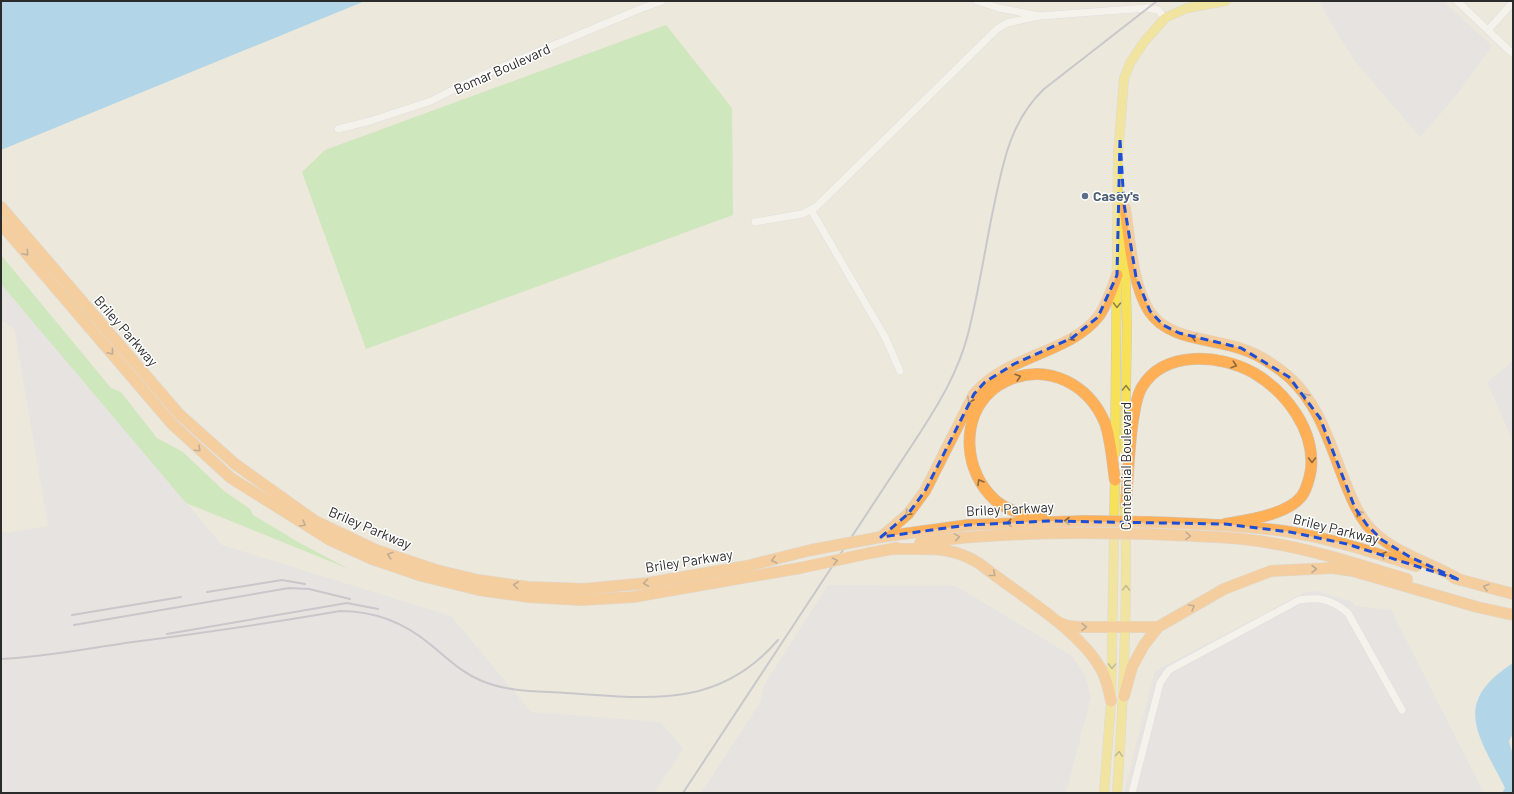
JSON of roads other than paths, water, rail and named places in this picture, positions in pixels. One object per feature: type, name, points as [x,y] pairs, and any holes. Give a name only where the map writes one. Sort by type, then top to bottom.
[{"type":"highway","name":"Briley Parkway","points":[[1,207],[179,414],[235,464],[315,521],[376,550],[436,570],[478,580],[528,587],[584,589],[648,583],[747,566],[812,550],[881,537],[968,525],[1048,521],[1150,522],[1225,524],[1290,532],[1347,544],[1460,580],[1513,594]]},
{"type":"highway","points":[[1125,208],[1136,277],[1150,311],[1163,325],[1179,333],[1241,348],[1267,361],[1289,377],[1308,398],[1320,418],[1355,508],[1367,525],[1382,540],[1410,557],[1440,568],[1460,580]]},
{"type":"highway","name":"Briley Parkway","points":[[1,224],[172,424],[231,478],[330,540],[372,559],[422,576],[479,590],[529,597],[581,600],[633,597],[800,568],[870,553],[964,536],[1010,533],[1149,534],[1233,538],[1271,542],[1323,553],[1472,599],[1513,609]]},
{"type":"highway","points":[[881,537],[908,514],[925,491],[974,394],[985,382],[1014,364],[1072,338],[1085,329],[1098,317],[1118,275]]},
{"type":"highway","points":[[1126,504],[1133,431],[1141,389],[1150,376],[1164,366],[1177,361],[1207,359],[1222,362],[1253,372],[1283,396],[1295,412],[1306,433],[1311,448],[1312,463],[1311,476],[1301,497],[1284,509],[1263,517],[1225,524]]},
{"type":"highway","points":[[1048,521],[1010,509],[995,501],[983,487],[971,462],[969,433],[974,417],[981,403],[991,391],[1004,382],[1020,376],[1036,374],[1052,375],[1067,380],[1086,393],[1096,406],[1105,424],[1115,480]]},
{"type":"highway","points":[[891,549],[952,550],[967,556],[1056,621],[1092,656],[1102,670],[1108,684],[1111,701]]},
{"type":"highway","points":[[1124,696],[1132,667],[1144,645],[1158,626],[1224,589],[1271,571],[1332,568],[1353,571],[1477,607],[1513,615]]},
{"type":"highway","points":[[1056,621],[1068,626],[1158,626]]},
{"type":"main road","name":"Centennial Boulevard","points":[[1103,793],[1111,701],[1118,275],[1118,154],[1124,79],[1130,63],[1144,42],[1165,18],[1187,8],[1226,1]]},
{"type":"main road","name":"Centennial Boulevard","points":[[1117,793],[1124,696],[1127,318],[1124,246],[1124,160],[1120,140]]},
{"type":"street","name":"Bomar Boulevard","points":[[338,129],[370,121],[431,101],[480,76],[662,1]]},
{"type":"street","points":[[977,1],[999,8],[1039,16]]},
{"type":"street","points":[[1457,1],[1513,54]]},
{"type":"street","points":[[1488,30],[1513,2]]},
{"type":"street","points":[[755,222],[802,214],[811,210],[823,201],[997,29],[1007,23],[1039,16],[1148,8],[1158,10],[1165,18]]},
{"type":"street","points":[[811,210],[885,337],[900,371]]},
{"type":"street","points":[[1132,793],[1160,683],[1169,670],[1299,600],[1316,597],[1336,603],[1348,613],[1402,710]]},
{"type":"water","points":[[1,1],[365,1],[1,150]]},
{"type":"water","points":[[1513,663],[1513,734],[1509,741],[1513,755],[1513,793],[1502,793],[1505,788],[1479,736],[1476,721],[1476,707],[1482,692],[1494,678]]},
{"type":"railway","points":[[683,793],[916,439],[932,414],[953,375],[968,334],[1003,164],[1014,132],[1022,117],[1032,102],[1044,89],[1157,1]]},
{"type":"railway","points":[[207,592],[282,580],[305,584]]},
{"type":"railway","points":[[74,625],[289,588],[309,589],[350,599]]},
{"type":"railway","points":[[72,615],[181,597]]},
{"type":"railway","points":[[167,634],[347,603],[378,609]]},
{"type":"railway","points":[[1,659],[67,652],[236,628],[340,611],[365,613],[400,624],[421,637],[462,670],[475,678],[492,685],[534,691],[625,697],[653,697],[680,695],[706,689],[731,679],[755,663],[778,640]]},
{"type":"place","name":"Casey's","points":[[1085,196]]}]
